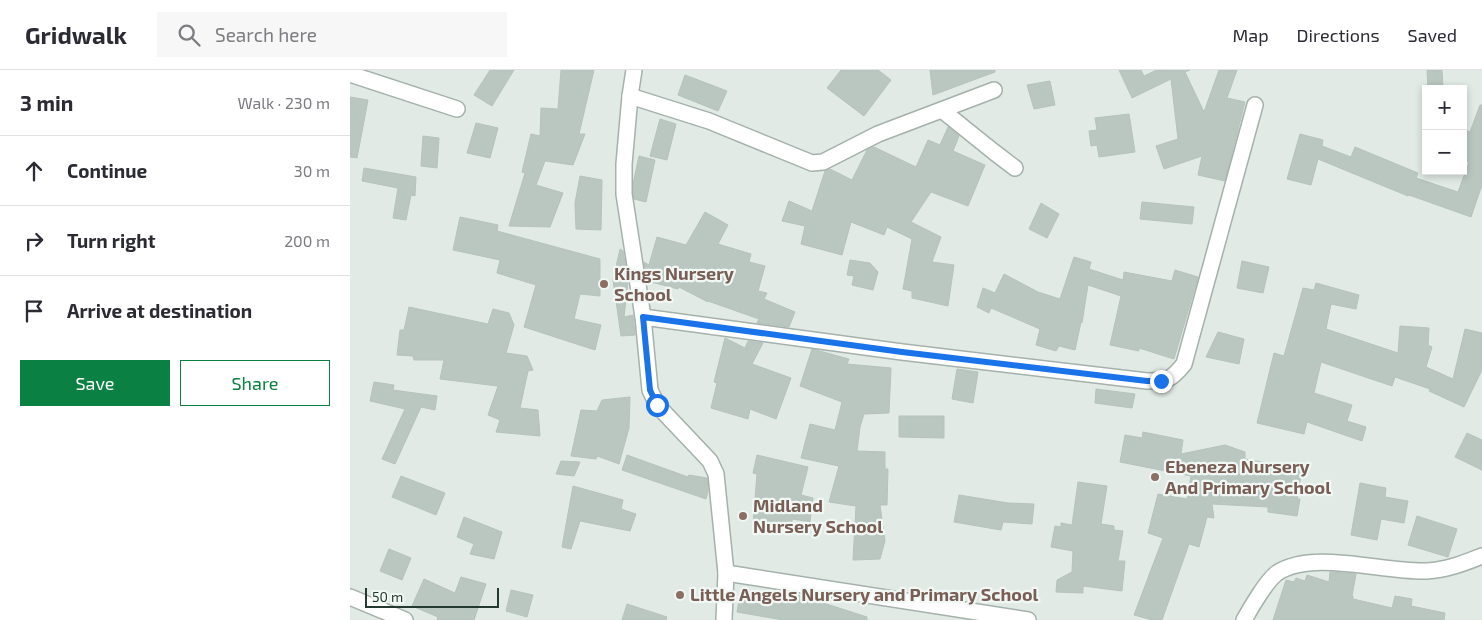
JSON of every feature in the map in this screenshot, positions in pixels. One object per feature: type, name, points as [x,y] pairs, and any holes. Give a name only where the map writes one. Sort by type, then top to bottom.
[{"type":"street","points":[[634,70],[624,164],[624,194],[643,317],[650,390],[657,405],[710,461],[716,474],[726,573],[724,620]]},
{"type":"street","points":[[350,74],[457,109]]},
{"type":"street","points":[[630,96],[708,120],[812,163],[823,162],[878,134],[994,90]]},
{"type":"street","points":[[643,317],[902,352],[1147,381],[1161,381],[1173,377],[1184,364],[1256,105]]},
{"type":"street","points":[[943,110],[1015,168]]},
{"type":"street","points":[[1244,620],[1253,603],[1276,574],[1294,565],[1340,563],[1411,571],[1429,571],[1452,568],[1482,556]]},
{"type":"street","points":[[726,573],[1028,620]]},
{"type":"street","points":[[350,597],[405,620]]},
{"type":"building","points":[[490,70],[514,70],[492,106],[474,95]]},
{"type":"building","points":[[561,70],[594,70],[579,134],[585,134],[573,165],[545,161],[536,185],[563,193],[550,227],[509,226],[525,173],[522,172],[531,134],[540,136],[541,108],[558,109]]},
{"type":"building","points":[[841,70],[878,70],[891,80],[864,116],[827,88]]},
{"type":"building","points":[[930,70],[995,70],[995,72],[933,95]]},
{"type":"building","points":[[1119,70],[1141,70],[1144,76],[1157,70],[1190,70],[1185,72],[1204,112],[1219,70],[1237,70],[1227,98],[1245,102],[1225,181],[1198,175],[1202,156],[1164,169],[1156,146],[1178,139],[1171,79],[1132,98]]},
{"type":"building","points":[[1427,70],[1442,70],[1443,85],[1428,85]]},
{"type":"building","points":[[685,75],[727,91],[718,111],[678,95]]},
{"type":"building","points":[[1050,81],[1055,105],[1034,109],[1027,85]]},
{"type":"building","points":[[350,97],[368,100],[357,158],[350,157]]},
{"type":"building","points":[[1480,105],[1482,105],[1482,185],[1471,217],[1408,196],[1318,159],[1311,185],[1287,179],[1300,134],[1323,140],[1322,146],[1351,157],[1355,147],[1418,173],[1416,178],[1458,192],[1464,175],[1467,175],[1469,162],[1467,161],[1467,131],[1470,132]]},
{"type":"building","points":[[1129,114],[1135,152],[1099,157],[1097,145],[1091,146],[1089,131],[1097,130],[1095,118]]},
{"type":"building","points":[[660,119],[676,124],[667,160],[650,156]]},
{"type":"building","points":[[476,123],[498,128],[490,158],[467,153]]},
{"type":"building","points":[[948,127],[959,136],[953,151],[985,165],[968,206],[931,192],[911,222],[941,237],[932,262],[954,265],[948,306],[912,298],[912,291],[903,289],[912,239],[887,227],[884,235],[851,222],[842,255],[801,244],[805,226],[782,221],[789,201],[812,211],[825,171],[830,169],[852,180],[867,150],[874,147],[916,167],[928,140],[940,145]]},
{"type":"building","points":[[423,136],[439,138],[437,168],[421,166]]},
{"type":"building","points":[[639,156],[655,160],[646,202],[634,199],[633,193]]},
{"type":"building","points":[[364,168],[416,177],[415,196],[411,195],[406,220],[393,218],[398,188],[362,181]]},
{"type":"building","points":[[580,176],[602,180],[601,230],[576,229],[575,203]]},
{"type":"building","points":[[1142,202],[1194,207],[1192,224],[1140,219]]},
{"type":"building","points":[[1041,203],[1059,214],[1047,238],[1029,229]]},
{"type":"building","points":[[705,212],[728,225],[718,244],[751,254],[749,262],[765,266],[758,291],[767,293],[764,299],[795,312],[789,327],[757,323],[759,319],[708,302],[679,287],[678,289],[647,281],[644,262],[649,265],[657,237],[686,245]]},
{"type":"building","points":[[460,217],[498,225],[497,231],[600,259],[600,296],[580,294],[574,319],[601,325],[595,350],[524,327],[536,285],[497,273],[500,260],[453,250]]},
{"type":"building","points":[[620,249],[623,251],[628,281],[624,317],[633,315],[635,335],[621,336],[613,280]]},
{"type":"building","points":[[1074,257],[1091,262],[1089,269],[1123,280],[1124,272],[1172,281],[1175,270],[1198,277],[1174,359],[1139,348],[1139,351],[1110,345],[1121,296],[1088,285],[1082,323],[1075,350],[1059,346],[1056,351],[1036,345],[1040,329],[991,308],[989,313],[977,307],[983,288],[995,293],[1004,274],[1038,292],[1060,299]]},
{"type":"building","points":[[850,260],[870,263],[878,272],[873,290],[852,285],[854,276],[847,275]]},
{"type":"building","points":[[1242,261],[1269,267],[1263,293],[1237,288]]},
{"type":"building","points":[[1316,283],[1359,295],[1356,309],[1331,304],[1326,329],[1398,353],[1400,326],[1429,328],[1428,345],[1432,347],[1426,367],[1453,379],[1465,329],[1482,333],[1482,370],[1464,407],[1429,391],[1430,389],[1395,377],[1392,386],[1321,362],[1314,393],[1352,405],[1347,421],[1366,427],[1362,441],[1307,422],[1304,434],[1257,423],[1274,353],[1284,356],[1303,288],[1314,290]]},
{"type":"building","points":[[409,307],[488,324],[493,309],[509,313],[514,325],[506,353],[527,356],[533,370],[528,371],[520,408],[538,410],[540,436],[496,432],[500,420],[488,415],[498,386],[440,379],[444,360],[414,360],[413,356],[397,355],[400,330],[404,330]]},
{"type":"building","points":[[1218,332],[1244,339],[1239,364],[1206,357]]},
{"type":"building","points":[[725,338],[745,348],[748,341],[763,343],[752,364],[791,378],[776,419],[750,409],[748,419],[711,408],[717,383],[714,382]]},
{"type":"building","points":[[812,349],[849,359],[847,364],[891,368],[889,413],[864,414],[860,427],[857,451],[885,452],[885,469],[888,469],[887,505],[880,505],[885,541],[880,559],[853,560],[856,506],[829,502],[839,466],[801,458],[810,424],[835,430],[842,402],[800,386]]},
{"type":"building","points":[[957,369],[978,372],[973,403],[952,399]]},
{"type":"building","points":[[374,382],[394,385],[393,390],[437,396],[435,410],[421,407],[395,464],[382,459],[405,409],[370,401]]},
{"type":"building","points":[[1096,389],[1135,394],[1132,408],[1095,403]]},
{"type":"building","points":[[630,397],[629,428],[619,464],[597,456],[596,459],[571,456],[581,410],[597,411],[602,400]]},
{"type":"building","points":[[899,416],[944,416],[944,438],[899,437]]},
{"type":"building","points":[[1143,432],[1183,440],[1181,454],[1225,445],[1245,452],[1245,459],[1302,469],[1297,499],[1300,499],[1297,516],[1268,512],[1268,507],[1212,504],[1214,518],[1207,517],[1199,547],[1189,544],[1162,620],[1152,620],[1134,615],[1163,538],[1148,533],[1158,494],[1187,499],[1191,476],[1120,462],[1125,435],[1142,438]]},
{"type":"building","points":[[1467,433],[1482,440],[1482,470],[1455,457]]},
{"type":"building","points":[[627,455],[688,477],[689,475],[707,478],[708,491],[706,499],[622,470]]},
{"type":"building","points":[[757,455],[808,467],[801,495],[813,498],[810,522],[792,519],[792,527],[753,524],[757,474],[753,473]]},
{"type":"building","points":[[561,461],[580,462],[574,476],[556,474]]},
{"type":"building","points":[[401,476],[445,493],[436,515],[392,497]]},
{"type":"building","points":[[1078,482],[1107,486],[1101,524],[1114,526],[1114,530],[1123,531],[1118,561],[1125,561],[1122,591],[1083,586],[1083,593],[1056,592],[1057,580],[1072,572],[1073,551],[1051,547],[1055,526],[1061,527],[1061,523],[1072,525]]},
{"type":"building","points":[[1360,483],[1386,488],[1385,497],[1408,501],[1404,523],[1381,519],[1377,540],[1351,535]]},
{"type":"building","points":[[573,486],[623,500],[621,509],[636,514],[630,531],[580,521],[571,549],[562,547]]},
{"type":"building","points":[[959,495],[1008,503],[1034,504],[1032,524],[1003,522],[1001,530],[954,522]]},
{"type":"building","points":[[1417,516],[1457,529],[1448,557],[1408,545]]},
{"type":"building","points":[[464,517],[502,532],[494,559],[470,554],[474,544],[457,537]]},
{"type":"building","points":[[389,549],[411,558],[402,580],[380,571]]},
{"type":"building","points":[[1330,572],[1356,574],[1353,599],[1392,608],[1395,596],[1412,599],[1411,606],[1445,613],[1444,620],[1273,620],[1286,580],[1294,582],[1296,578],[1305,581],[1307,575],[1329,582]]},
{"type":"building","points":[[461,577],[486,584],[474,620],[437,620],[438,617],[412,606],[424,579],[455,593]]},
{"type":"building","points":[[741,589],[790,597],[792,593],[867,617],[867,620],[783,620],[737,612]]},
{"type":"building","points":[[511,590],[533,595],[527,617],[506,611]]},
{"type":"building","points":[[627,604],[667,617],[666,620],[622,620]]},
{"type":"place","name":"Kings Nursery School","points":[[604,284]]},
{"type":"place","name":"Ebeneza Nursery And Primary School","points":[[1155,477]]},
{"type":"place","name":"Midland Nursery School","points":[[743,516]]},
{"type":"place","name":"Little Angels Nursery and Primary School","points":[[680,595]]},
{"type":"route","points":[[657,405],[650,390],[643,317],[902,352],[1147,381],[1161,381]]}]
